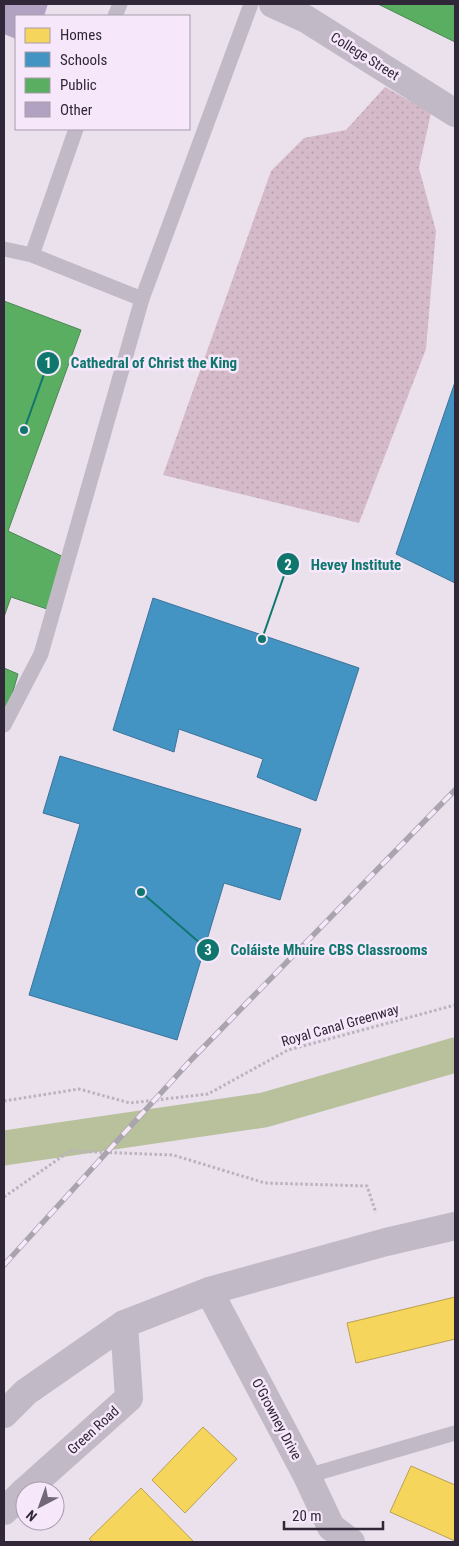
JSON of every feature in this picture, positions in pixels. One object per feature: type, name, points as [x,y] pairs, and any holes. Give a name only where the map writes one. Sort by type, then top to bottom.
[{"type":"street","name":"College Street","points":[[273,4],[310,11],[455,113]]},
{"type":"street","points":[[4,1414],[26,1392],[124,1324],[209,1291],[386,1242],[455,1226]]},
{"type":"street","name":"O'Growney Drive","points":[[209,1291],[307,1476],[331,1527],[351,1542]]},
{"type":"street","name":"Green Road","points":[[36,1481],[129,1398],[124,1324]]},
{"type":"street","name":"Green Road","points":[[4,1511],[15,1501]]},
{"type":"lane","points":[[4,725],[41,654],[142,299],[251,4]]},
{"type":"lane","points":[[32,255],[76,130]]},
{"type":"lane","points":[[4,249],[32,255],[142,299]]},
{"type":"lane","points":[[307,1476],[455,1433]]},
{"type":"path","name":"Royal Canal Greenway","points":[[4,1102],[79,1089],[130,1103],[208,1094],[288,1050],[455,1004]]},
{"type":"path","points":[[4,1197],[70,1151],[173,1155],[265,1183],[367,1186],[386,1242]]},
{"type":"shaded area","points":[[385,87],[431,113],[419,168],[436,231],[426,349],[359,523],[163,475],[271,171],[304,138],[346,130]]},
{"type":"building: Homes","points":[[455,1297],[455,1339],[356,1363],[347,1323]]},
{"type":"building: Homes","points":[[203,1427],[237,1459],[185,1513],[152,1480]]},
{"type":"building: Homes","points":[[411,1466],[455,1485],[455,1541],[390,1512]]},
{"type":"building: Homes","points":[[141,1488],[194,1542],[93,1542],[89,1539]]},
{"type":"building: Schools","points":[[455,382],[455,583],[396,554]]},
{"type":"building: Schools","points":[[153,598],[359,668],[316,801],[257,777],[263,759],[179,729],[174,752],[113,730]]},
{"type":"building: Schools","points":[[60,756],[301,829],[280,900],[224,883],[177,1040],[29,995],[80,824],[43,813]]},
{"type":"building: Public","points":[[378,4],[455,4],[455,42]]},
{"type":"building: Public","points":[[4,301],[81,330],[8,531],[68,559],[53,611],[11,597],[4,617]]},
{"type":"building: Public","points":[[4,668],[18,674],[4,723]]},
{"type":"building: Other","points":[[4,4],[48,4],[44,15],[15,15],[15,39],[4,34]]},
{"type":"waterway","points":[[4,1148],[264,1110],[455,1055]]},
{"type":"railway","points":[[4,1265],[191,1060],[455,790]]},
{"type":"place","name":"Cathedral of Christ the King","points":[[24,430]]},
{"type":"place","name":"Hevey Institute","points":[[262,639]]},
{"type":"place","name":"Coláiste Mhuire CBS Classrooms","points":[[141,892]]}]
